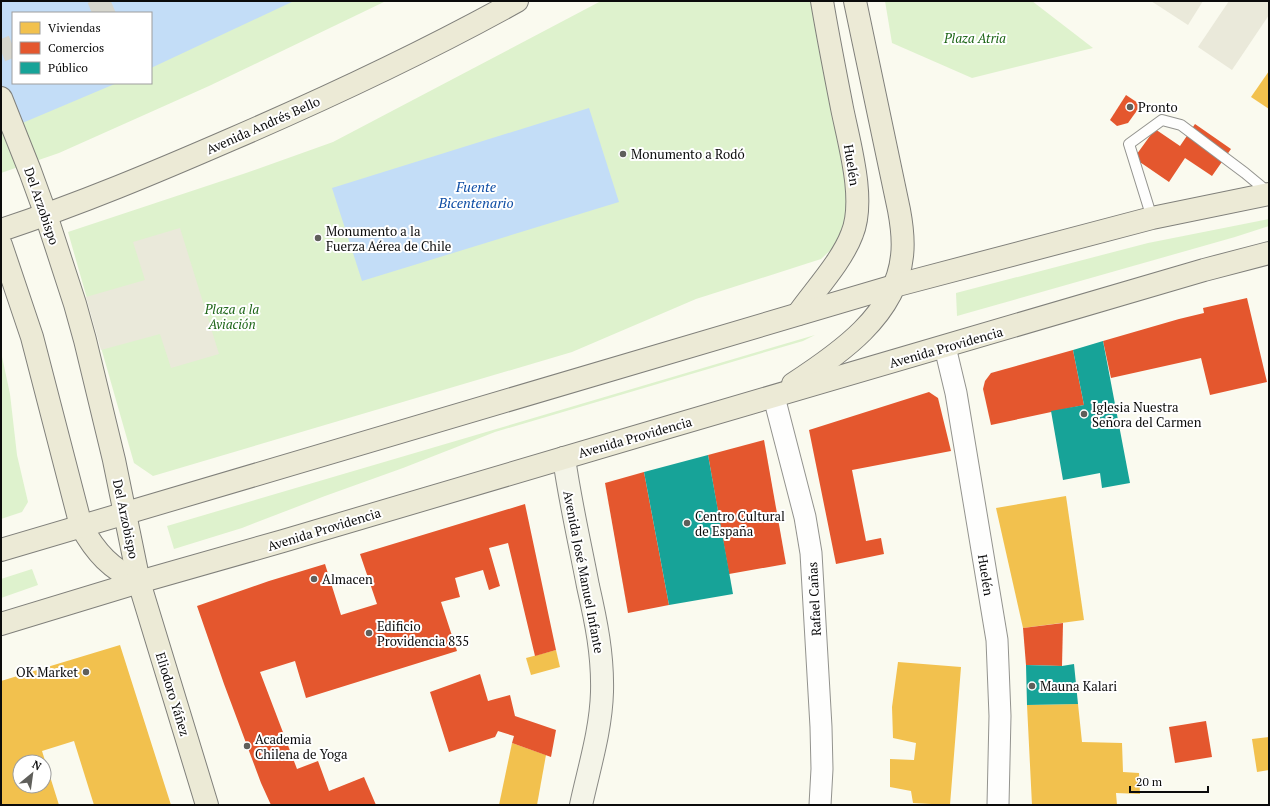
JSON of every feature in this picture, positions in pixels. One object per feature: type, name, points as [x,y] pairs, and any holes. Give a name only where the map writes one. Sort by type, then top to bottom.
[{"type":"main road","name":"Avenida Andrés Bello","points":[[1,230],[46,215],[187,159],[317,102],[441,41],[517,1]]},
{"type":"main road","name":"Huelén","points":[[798,314],[843,253],[852,234],[858,211],[853,161],[822,1]]},
{"type":"main road","points":[[774,397],[819,367],[851,343],[871,321],[894,286],[902,257],[902,227],[854,1]]},
{"type":"main road","name":"Del Arzobispo","points":[[1,98],[27,162],[71,290],[85,340],[114,460],[139,582]]},
{"type":"main road","points":[[1,550],[894,286],[1152,218],[1269,194]]},
{"type":"main road","name":"Del Arzobispo","points":[[1,245],[32,337],[81,526],[91,544],[104,559],[126,576],[139,582]]},
{"type":"main road","name":"Avenida Providencia","points":[[1,624],[139,582],[283,542],[1196,272],[1269,253]]},
{"type":"main road","name":"Eliodoro Yáñez","points":[[139,582],[207,805]]},
{"type":"street","name":"Huelén","points":[[945,347],[956,393],[997,640],[1000,716],[998,805]]},
{"type":"street","name":"Rafael Cañas","points":[[774,397],[805,517],[811,553],[821,734],[820,805]]},
{"type":"street","name":"Avenida José Manuel Infante","points":[[564,458],[567,484],[599,636],[602,667],[600,716],[581,805]]},
{"type":"lane","points":[[1152,218],[1129,144],[1162,120],[1181,125],[1245,173],[1269,194]]},
{"type":"green space","points":[[1,1],[386,1],[209,86],[59,153],[1,173]]},
{"type":"green space","name":"Plaza a la Aviación","points":[[601,1],[813,1],[850,194],[850,210],[838,243],[821,259],[696,299],[572,352],[153,476],[134,463],[68,232],[246,173],[333,142]]},
{"type":"green space","name":"Plaza Atria","points":[[885,1],[1032,1],[1093,48],[972,78],[892,43]]},
{"type":"green space","points":[[1269,219],[1269,226],[1235,237],[957,316],[956,293],[1148,243]]},
{"type":"green space","points":[[815,335],[803,341],[495,432],[242,528],[174,549],[167,526]]},
{"type":"green space","points":[[1,352],[10,394],[17,455],[28,502],[22,512],[1,519]]},
{"type":"green space","points":[[32,569],[38,585],[1,598],[1,579]]},
{"type":"shaded area","points":[[1151,1],[1203,1],[1188,25]]},
{"type":"shaded area","points":[[1229,1],[1269,1],[1269,15],[1232,70],[1198,47]]},
{"type":"shaded area","points":[[180,228],[219,354],[171,368],[160,334],[101,350],[86,297],[145,280],[133,242]]},
{"type":"water","points":[[1,1],[294,1],[152,68],[152,12],[12,12],[12,84],[115,84],[1,131]]},
{"type":"water","name":"Fuente Bicentenario","points":[[589,108],[619,202],[362,281],[332,188]]},
{"type":"building: Viviendas","points":[[1269,71],[1269,109],[1251,97]]},
{"type":"building: Viviendas","points":[[1066,496],[1084,620],[1023,628],[996,508]]},
{"type":"building: Viviendas","points":[[120,645],[171,805],[94,805],[74,741],[42,751],[43,754],[12,754],[12,794],[52,794],[52,783],[59,805],[1,805],[1,681]]},
{"type":"building: Viviendas","points":[[556,650],[560,667],[531,675],[526,658]]},
{"type":"building: Viviendas","points":[[898,662],[961,667],[950,805],[913,803],[911,791],[890,787],[890,759],[914,760],[916,743],[893,738],[892,707]]},
{"type":"building: Viviendas","points":[[1078,704],[1082,742],[1122,743],[1123,772],[1139,773],[1140,794],[1116,793],[1117,805],[1032,805],[1027,705]]},
{"type":"building: Viviendas","points":[[1269,737],[1269,770],[1257,772],[1252,739]]},
{"type":"building: Viviendas","points":[[512,743],[546,755],[537,805],[499,805]]},
{"type":"building: Comercios","points":[[1126,95],[1141,105],[1128,123],[1117,126],[1110,120]]},
{"type":"building: Comercios","points":[[1195,124],[1231,149],[1212,176],[1185,158],[1169,182],[1134,158],[1155,129],[1180,146]]},
{"type":"building: Comercios","points":[[1247,298],[1267,382],[1210,395],[1201,358],[1111,378],[1103,341],[1204,313],[1203,308]]},
{"type":"building: Comercios","points":[[1073,350],[1084,405],[991,425],[983,389],[985,381],[991,373]]},
{"type":"building: Comercios","points":[[929,392],[938,398],[951,451],[852,470],[866,541],[881,538],[884,554],[836,564],[809,430]]},
{"type":"building: Comercios","points":[[764,440],[786,564],[729,574],[708,455]]},
{"type":"building: Comercios","points":[[644,472],[669,605],[628,613],[605,483]]},
{"type":"building: Comercios","points":[[525,504],[556,650],[535,656],[508,543],[489,548],[500,586],[489,590],[483,570],[455,578],[460,597],[441,602],[457,651],[306,698],[295,661],[260,672],[297,769],[318,761],[329,791],[364,777],[376,805],[271,805],[261,783],[224,684],[197,606],[269,581],[325,564],[341,615],[377,604],[360,554]]},
{"type":"building: Comercios","points":[[1063,623],[1062,666],[1026,665],[1023,628]]},
{"type":"building: Comercios","points":[[480,674],[488,701],[510,695],[515,716],[556,730],[551,757],[512,743],[514,736],[498,731],[495,737],[449,752],[430,692]]},
{"type":"building: Comercios","points":[[1206,721],[1212,757],[1175,763],[1169,727]]},
{"type":"building: Público","name":"Iglesia Nuestra Señora del Carmen","points":[[1103,341],[1130,483],[1102,488],[1100,473],[1063,480],[1051,411],[1084,405],[1073,350]]},
{"type":"building: Público","name":"Centro Cultural de España","points":[[708,455],[733,594],[669,605],[644,472]]},
{"type":"building: Público","points":[[1074,664],[1078,704],[1027,705],[1026,665],[1062,666]]},
{"type":"tunnel","points":[[94,12],[120,1]]},
{"type":"tunnel","points":[[1,51],[12,46]]},
{"type":"place","name":"Pronto","points":[[1130,107]]},
{"type":"place","name":"Monumento a Rodó","points":[[623,154]]},
{"type":"place","name":"Monumento a la Fuerza Aérea de Chile","points":[[318,238]]},
{"type":"place","name":"Iglesia Nuestra Señora del Carmen","points":[[1084,414]]},
{"type":"place","name":"Centro Cultural de España","points":[[687,523]]},
{"type":"place","name":"Almacen","points":[[314,579]]},
{"type":"place","name":"Edificio Providencia 835","points":[[369,633]]},
{"type":"place","name":"OK Market","points":[[86,672]]},
{"type":"place","name":"Mauna Kalari","points":[[1032,686]]},
{"type":"place","name":"Academia Chilena de Yoga","points":[[247,746]]}]
